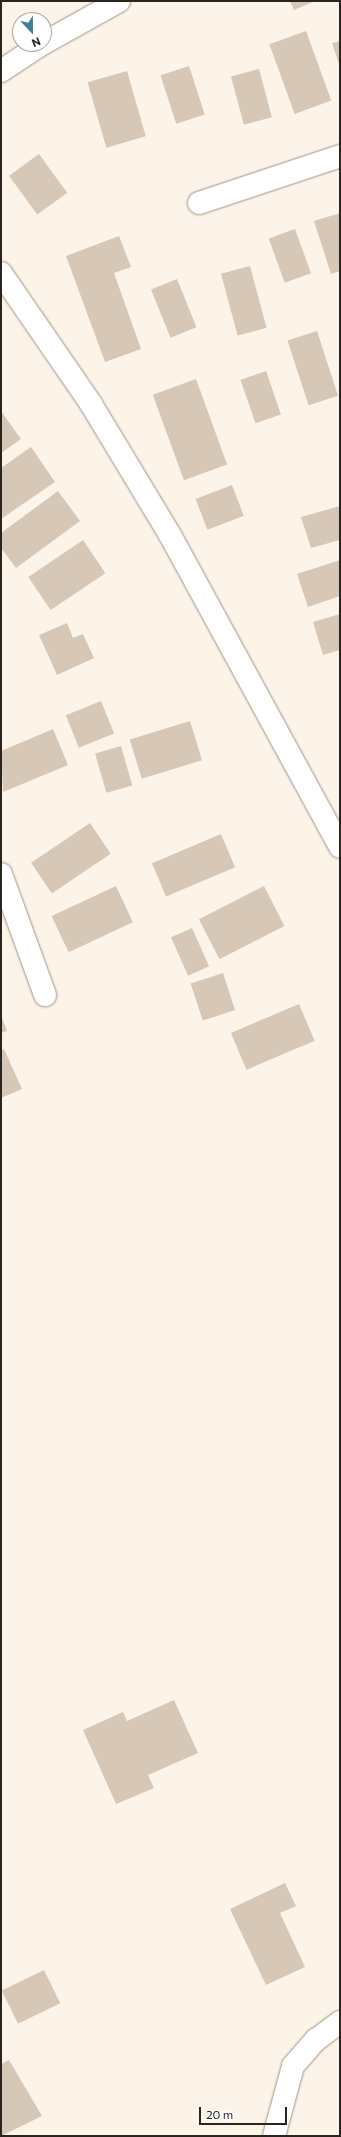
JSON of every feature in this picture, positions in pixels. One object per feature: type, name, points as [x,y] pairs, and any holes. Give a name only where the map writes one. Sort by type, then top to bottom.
[{"type":"street","points":[[52,38],[119,1]]},
{"type":"street","points":[[1,71],[30,52]]},
{"type":"street","points":[[198,203],[340,156]]},
{"type":"street","points":[[1,273],[91,404],[170,535],[340,847]]},
{"type":"street","points":[[1,874],[45,995]]},
{"type":"street","points":[[274,2136],[293,2066],[316,2040],[340,2022]]},
{"type":"building","points":[[290,1],[315,1],[294,10]]},
{"type":"building","points":[[306,31],[331,101],[295,114],[269,44]]},
{"type":"building","points":[[340,41],[340,67],[332,43]]},
{"type":"building","points":[[189,66],[205,115],[176,124],[160,75]]},
{"type":"building","points":[[259,69],[272,117],[244,125],[231,77]]},
{"type":"building","points":[[127,71],[146,136],[106,148],[88,82]]},
{"type":"building","points":[[39,154],[67,193],[37,215],[9,176]]},
{"type":"building","points":[[340,213],[340,271],[331,274],[314,221]]},
{"type":"building","points":[[295,229],[311,273],[285,283],[269,239]]},
{"type":"building","points":[[119,236],[131,267],[114,273],[141,349],[105,362],[66,256]]},
{"type":"building","points":[[250,266],[267,328],[238,336],[221,274]]},
{"type":"building","points":[[177,279],[196,327],[171,338],[151,289]]},
{"type":"building","points":[[317,331],[338,396],[309,405],[288,341]]},
{"type":"building","points":[[266,371],[281,414],[255,423],[240,380]]},
{"type":"building","points":[[196,379],[227,465],[184,480],[153,395]]},
{"type":"building","points":[[1,411],[21,439],[1,453]]},
{"type":"building","points":[[31,447],[55,482],[1,519],[1,468]]},
{"type":"building","points":[[232,485],[244,516],[207,530],[196,499]]},
{"type":"building","points":[[58,491],[80,521],[16,568],[1,548],[1,533]]},
{"type":"building","points":[[340,506],[340,540],[311,548],[301,517]]},
{"type":"building","points":[[83,540],[105,573],[51,610],[28,577]]},
{"type":"building","points":[[340,560],[340,596],[308,607],[297,574]]},
{"type":"building","points":[[340,614],[340,650],[323,655],[313,622]]},
{"type":"building","points":[[67,623],[73,638],[83,634],[94,658],[57,675],[39,635]]},
{"type":"building","points":[[101,701],[114,733],[79,748],[66,715]]},
{"type":"building","points":[[190,721],[202,760],[142,779],[130,739]]},
{"type":"building","points":[[53,729],[68,765],[3,792],[1,751]]},
{"type":"building","points":[[121,746],[132,785],[106,793],[95,753]]},
{"type":"building","points":[[90,823],[111,854],[52,893],[31,863]]},
{"type":"building","points":[[221,834],[235,867],[166,896],[152,863]]},
{"type":"building","points":[[116,886],[133,922],[69,952],[52,916]]},
{"type":"building","points":[[264,886],[284,926],[219,959],[199,919]]},
{"type":"building","points":[[192,928],[209,966],[188,976],[171,937]]},
{"type":"building","points":[[223,973],[235,1010],[203,1021],[191,984]]},
{"type":"building","points":[[299,1004],[315,1041],[247,1070],[231,1033]]},
{"type":"building","points":[[1,1015],[7,1031],[1,1033]]},
{"type":"building","points":[[4,1049],[22,1089],[1,1098],[1,1050]]},
{"type":"building","points":[[174,1700],[198,1753],[148,1775],[154,1788],[116,1804],[83,1730],[123,1712],[127,1721]]},
{"type":"building","points":[[285,1883],[296,1906],[280,1913],[305,1967],[266,1985],[230,1909]]},
{"type":"building","points":[[44,1970],[60,2003],[18,2024],[2,1991]]},
{"type":"building","points":[[9,2060],[42,2116],[1,2136],[1,2064]]}]
